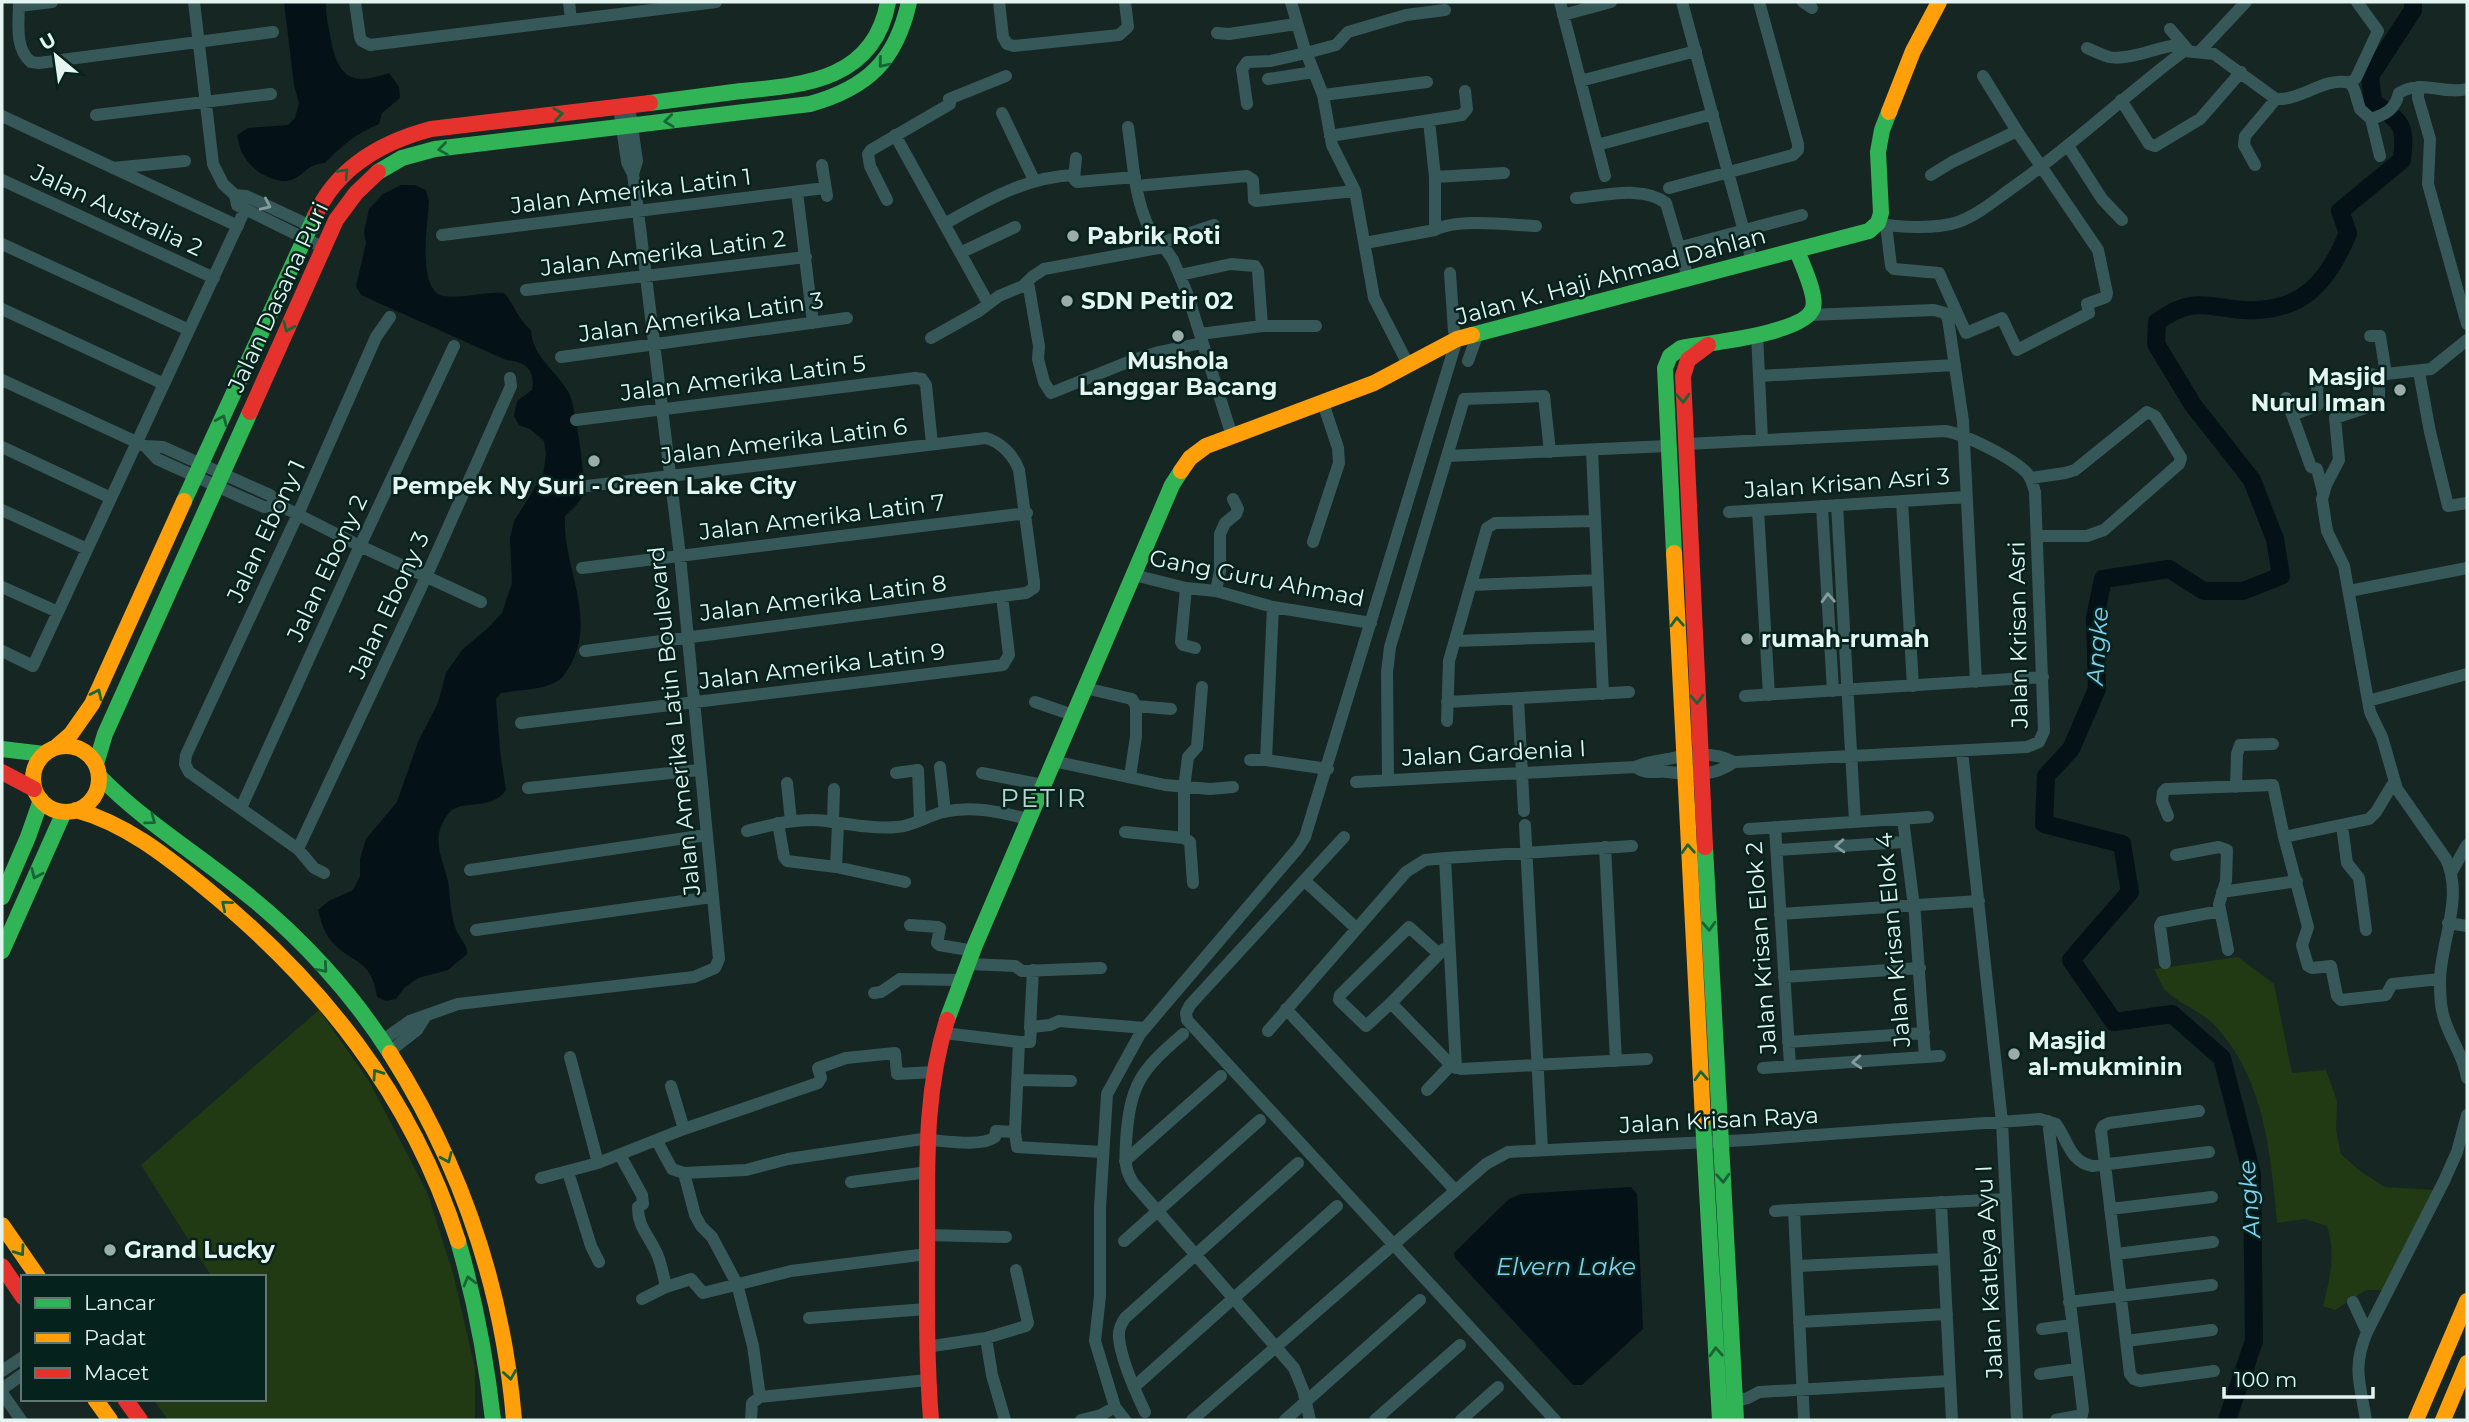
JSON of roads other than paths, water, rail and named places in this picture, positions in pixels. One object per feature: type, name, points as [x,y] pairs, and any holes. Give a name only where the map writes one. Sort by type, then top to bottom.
[{"type":"main road","name":"Jalan Dasana Puri","points":[[50,751],[71,734],[92,704],[307,232],[326,195],[352,165],[374,148],[401,136],[431,129],[806,83],[831,77],[853,63],[881,31],[888,2]]},
{"type":"main road","name":"Jalan Dasana Puri","points":[[98,770],[105,734],[218,479],[327,241],[351,197],[368,178],[389,165],[418,153],[810,104],[835,98],[860,85],[883,66],[905,24],[909,2]]},
{"type":"main road","points":[[1882,224],[1878,152],[1882,130],[1913,51],[1939,2]]},
{"type":"main road","name":"Jalan K. Haji Ahmad Dahlan","points":[[931,1420],[926,1347],[929,1139],[931,1088],[944,1033],[1042,785],[1172,485],[1183,467],[1206,446],[1374,383],[1466,336],[1751,256],[1797,251],[1863,233],[1882,224]]},
{"type":"main road","points":[[1713,1142],[1684,775],[1666,362],[1681,348],[1797,324],[1810,315],[1813,309],[1812,299],[1797,251]]},
{"type":"main road","points":[[1711,343],[1689,358],[1684,365],[1725,1409],[1736,1420]]},
{"type":"main road","points":[[1668,447],[1679,433],[1686,445]]},
{"type":"main road","points":[[1668,447],[1675,459],[1681,458],[1686,445]]},
{"type":"main road","points":[[2,749],[50,751],[67,746],[79,748],[89,754],[98,770],[123,800],[214,867],[267,911],[316,960],[386,1046],[447,1156],[480,1242],[500,1314],[514,1420]]},
{"type":"main road","points":[[2,897],[28,837],[37,794],[33,776],[36,764],[50,751]]},
{"type":"main road","points":[[2,951],[70,811],[86,805],[94,797],[98,787],[98,770]]},
{"type":"main road","points":[[2,772],[37,794],[51,808],[109,822],[148,845],[197,880],[299,971],[341,1022],[386,1086],[427,1161],[460,1250],[481,1324],[493,1420]]},
{"type":"main road","points":[[2,1225],[37,1275]]},
{"type":"main road","points":[[2,1266],[21,1294]]},
{"type":"main road","points":[[2416,1420],[2467,1301]]},
{"type":"main road","points":[[2443,1420],[2467,1363]]},
{"type":"main road","points":[[96,1401],[110,1420]]},
{"type":"main road","points":[[126,1401],[140,1420]]},
{"type":"street","points":[[52,2],[19,4],[20,40],[25,58],[31,62],[39,64],[273,32]]},
{"type":"street","points":[[194,2],[213,164],[223,184],[234,195],[237,205],[327,241]]},
{"type":"street","points":[[355,2],[358,33],[362,41],[370,44],[716,2]]},
{"type":"street","points":[[569,2],[571,20]]},
{"type":"street","points":[[999,2],[1003,37],[1010,45],[1119,35],[1128,27],[1125,2]]},
{"type":"street","points":[[1291,2],[1296,24],[1323,95],[1330,136],[1355,191],[1374,298],[1409,366]]},
{"type":"street","points":[[1560,2],[1605,176]]},
{"type":"street","points":[[1563,15],[1611,2]]},
{"type":"street","points":[[1682,2],[1751,256]]},
{"type":"street","points":[[1669,188],[1793,155],[1798,150],[1759,2]]},
{"type":"street","points":[[1983,76],[2017,131],[2042,168],[2090,240],[2098,250],[2107,293],[2106,297],[2087,304],[2089,313],[2017,350],[2001,318],[1966,333],[1939,273],[1894,269],[1882,224],[1932,226],[1957,223],[1983,209],[2042,168],[2121,100],[2190,50],[2246,2]]},
{"type":"street","points":[[2088,48],[2109,57],[2121,58],[2158,47],[2177,45],[2214,54],[2276,99],[2297,97],[2337,82],[2350,83],[2356,78],[2378,31],[2357,2]]},
{"type":"street","points":[[1247,104],[1242,69],[1244,64],[1271,61],[1336,45],[1348,32],[1406,15],[1445,10]]},
{"type":"street","points":[[1217,33],[1229,34],[1296,24]]},
{"type":"street","points":[[2170,29],[2190,50]]},
{"type":"street","points":[[1580,81],[1696,51]]},
{"type":"street","points":[[1268,79],[1314,72]]},
{"type":"street","points":[[2121,100],[2149,144],[2155,146],[2200,119],[2241,72]]},
{"type":"street","points":[[887,200],[868,158],[871,150],[950,104],[949,99],[1006,76]]},
{"type":"street","points":[[1323,95],[1427,82]]},
{"type":"street","points":[[2350,83],[2360,110],[2376,117]]},
{"type":"street","points":[[2376,117],[2400,98],[2467,89]]},
{"type":"street","points":[[1330,136],[1465,113],[1465,91]]},
{"type":"street","points":[[96,114],[271,94]]},
{"type":"street","points":[[2400,98],[2420,105],[2428,131],[2430,193],[2467,324]]},
{"type":"street","points":[[2255,165],[2244,145],[2245,135],[2276,99]]},
{"type":"street","name":"Jalan Amerika Latin Boulevard","points":[[386,1046],[410,1021],[458,1004],[681,979],[706,973],[715,968],[719,959],[680,556],[633,174],[636,161],[624,106]]},
{"type":"street","points":[[1002,113],[1034,180]]},
{"type":"street","points":[[1597,145],[1713,114]]},
{"type":"street","points":[[2,116],[113,168],[240,221],[164,384],[141,444],[111,498],[33,666],[2,652]]},
{"type":"street","points":[[2376,117],[2380,156]]},
{"type":"street","points":[[1429,121],[1435,177],[1436,230]]},
{"type":"street","points":[[1128,127],[1136,181],[1148,224],[1180,275],[1232,436]]},
{"type":"street","points":[[1931,175],[2017,131]]},
{"type":"street","points":[[895,135],[988,303]]},
{"type":"street","points":[[2068,146],[2102,199],[2122,220]]},
{"type":"street","points":[[1076,158],[1076,182],[1247,176],[1253,180],[1255,201],[1355,191]]},
{"type":"street","points":[[113,168],[185,161]]},
{"type":"street","name":"Jalan Amerika Latin 1","points":[[442,235],[797,192],[826,192],[822,165]]},
{"type":"street","points":[[1435,177],[1504,173]]},
{"type":"street","points":[[944,224],[990,199],[1034,180],[1074,175]]},
{"type":"street","name":"Jalan Australia 2","points":[[2,180],[214,278]]},
{"type":"street","points":[[797,192],[813,323]]},
{"type":"street","points":[[1576,198],[1642,193],[1663,200],[1687,273]]},
{"type":"street","points":[[1685,246],[1802,215]]},
{"type":"street","points":[[931,338],[1028,282],[1044,269],[1162,245],[1213,225]]},
{"type":"street","points":[[1364,243],[1436,230],[1442,226],[1536,226]]},
{"type":"street","points":[[960,253],[1015,227]]},
{"type":"street","points":[[2,244],[189,331]]},
{"type":"street","name":"Jalan Amerika Latin 2","points":[[526,290],[806,257]]},
{"type":"street","points":[[1180,275],[1231,264],[1255,266],[1258,271],[1262,326]]},
{"type":"street","points":[[1450,273],[1454,331],[1466,336]]},
{"type":"street","points":[[1028,282],[1040,346],[1038,359],[1044,382],[1051,393],[1133,360],[1201,338],[1262,326],[1316,326]]},
{"type":"street","points":[[2,309],[164,384]]},
{"type":"street","points":[[1810,315],[1941,310],[1948,319],[1963,436],[1976,682]]},
{"type":"street","name":"Jalan Ebony 1","points":[[241,808],[189,772],[185,764],[186,755],[298,514],[376,337],[390,317]]},
{"type":"street","name":"Jalan Amerika Latin 3","points":[[561,357],[847,318]]},
{"type":"street","points":[[1757,334],[1762,440]]},
{"type":"street","points":[[1466,336],[1468,361]]},
{"type":"street","points":[[1125,1420],[1115,1407],[1095,1341],[1100,1296],[1102,1152],[1109,1087],[1145,1028],[1302,843],[1328,769],[1371,622],[1466,336]]},
{"type":"street","points":[[2370,336],[2380,336],[2383,375],[2379,399],[2376,404],[2334,419],[2339,460],[2322,499],[2327,531],[2344,566],[2372,717],[2384,744],[2394,782],[2446,859],[2451,873],[2452,901],[2440,979],[2444,1019],[2463,1059],[2467,1077]]},
{"type":"street","points":[[2293,415],[2318,405],[2317,387],[2321,381],[2371,374],[2419,372],[2440,364],[2467,341]]},
{"type":"street","name":"Jalan Ebony 2","points":[[241,808],[454,346]]},
{"type":"street","points":[[1759,376],[1955,365]]},
{"type":"street","points":[[2419,372],[2447,504],[2450,507],[2467,503]]},
{"type":"street","name":"Jalan Ebony 3","points":[[299,849],[426,578],[511,386],[510,378]]},
{"type":"street","name":"Jalan Amerika Latin 5","points":[[576,420],[915,378],[922,379],[926,386],[932,444]]},
{"type":"street","points":[[2,380],[141,444],[157,459],[270,495],[279,505],[360,546],[481,601]]},
{"type":"street","points":[[1388,780],[1388,659],[1466,398],[1544,396],[1550,452]]},
{"type":"street","points":[[2286,398],[2311,467],[2317,468],[2323,492]]},
{"type":"street","points":[[1313,542],[1339,463],[1338,448],[1323,403]]},
{"type":"street","points":[[1686,445],[1945,431],[1963,436],[2020,467],[2031,478],[2075,470],[2147,411],[2155,416],[2181,458],[2179,464],[2104,530],[2087,536],[2038,536]]},
{"type":"street","name":"Jalan Amerika Latin 6","points":[[587,486],[986,438],[997,441],[1016,462],[1027,513]]},
{"type":"street","points":[[2,447],[111,498]]},
{"type":"street","points":[[1448,456],[1668,447]]},
{"type":"street","points":[[1592,450],[1603,694]]},
{"type":"street","name":"Jalan Krisan Asri","points":[[1962,751],[2027,747],[2039,742],[2044,731],[2038,536],[2035,492],[2031,478]]},
{"type":"street","name":"Jalan Krisan Asri 3","points":[[1729,512],[1966,497]]},
{"type":"street","points":[[1216,591],[1220,570],[1220,534],[1225,523],[1238,509],[1233,499]]},
{"type":"street","points":[[1902,501],[1913,686]]},
{"type":"street","points":[[1837,505],[1855,822]]},
{"type":"street","points":[[1822,506],[1833,691]]},
{"type":"street","points":[[2,510],[87,549]]},
{"type":"street","points":[[1758,510],[1769,695]]},
{"type":"street","name":"Jalan Amerika Latin 7","points":[[582,568],[1027,513]]},
{"type":"street","name":"Jalan Amerika Latin 8","points":[[585,651],[1026,593],[1034,588],[1027,513]]},
{"type":"street","points":[[1447,721],[1449,661],[1486,528],[1490,525],[1595,521]]},
{"type":"street","points":[[2349,591],[2467,568]]},
{"type":"street","name":"Gang Guru Ahmad","points":[[1134,575],[1186,588],[1216,591],[1273,607],[1371,622]]},
{"type":"street","points":[[1471,585],[1598,580]]},
{"type":"street","points":[[2,587],[58,612]]},
{"type":"street","points":[[1186,588],[1181,642],[1195,648]]},
{"type":"street","name":"Jalan Amerika Latin 9","points":[[521,723],[1003,665],[1009,654],[1002,596]]},
{"type":"street","points":[[1266,760],[1273,607]]},
{"type":"street","points":[[1455,641],[1600,636]]},
{"type":"street","points":[[2368,701],[2467,674]]},
{"type":"street","points":[[1745,696],[2042,677]]},
{"type":"street","points":[[1184,838],[1184,788],[1188,757],[1197,747],[1202,687]]},
{"type":"street","points":[[1085,688],[1132,699],[1136,706],[1136,736],[1130,777]]},
{"type":"street","points":[[1447,702],[1629,692]]},
{"type":"street","points":[[1518,699],[1524,811]]},
{"type":"street","points":[[1035,702],[1073,715]]},
{"type":"street","points":[[1136,706],[1171,709]]},
{"type":"street","points":[[2236,787],[2237,754],[2240,745],[2273,744]]},
{"type":"street","points":[[1701,775],[1724,769],[1734,762],[1962,751],[2003,1122]]},
{"type":"street","name":"Jalan Gardenia I","points":[[1356,782],[1635,767],[1648,773],[1683,755],[1700,754],[1724,757],[1734,762]]},
{"type":"street","points":[[1250,760],[1328,769]]},
{"type":"street","points":[[1053,761],[1184,788],[1233,787]]},
{"type":"street","name":"Jalan Gardenia I","points":[[1666,766],[1684,775],[1701,775]]},
{"type":"street","points":[[940,767],[945,811]]},
{"type":"street","points":[[528,788],[699,770]]},
{"type":"street","points":[[896,773],[918,771],[920,819]]},
{"type":"street","points":[[982,774],[1042,785]]},
{"type":"street","points":[[2284,837],[2364,821],[2373,816],[2394,782]]},
{"type":"street","points":[[787,783],[791,821]]},
{"type":"street","points":[[2168,816],[2162,799],[2166,789],[2274,786],[2284,837],[2308,927],[2302,945],[2306,964],[2312,968],[2330,966],[2339,999],[2386,995],[2392,984],[2440,979]]},
{"type":"street","points":[[834,789],[836,867]]},
{"type":"street","points":[[241,808],[299,849],[301,855],[316,870],[324,873]]},
{"type":"street","points":[[747,831],[791,821],[894,828],[945,811],[977,808],[1028,819]]},
{"type":"street","points":[[1749,829],[1928,817]]},
{"type":"street","name":"Jalan Krisan Elok 4","points":[[1903,819],[1920,968],[1925,1057]]},
{"type":"street","points":[[778,823],[784,857],[787,860],[836,867],[905,883]]},
{"type":"street","points":[[1525,825],[1542,1150]]},
{"type":"street","points":[[2342,826],[2347,863],[2359,878],[2366,930]]},
{"type":"street","name":"Jalan Krisan Elok 2","points":[[1775,827],[1790,1066]]},
{"type":"street","points":[[1125,832],[1184,838],[1190,842],[1193,883]]},
{"type":"street","points":[[470,870],[706,835]]},
{"type":"street","points":[[1344,837],[1190,1005],[1186,1013],[1187,1020],[1555,1420]]},
{"type":"street","points":[[1776,850],[1904,842]]},
{"type":"street","points":[[2451,873],[2467,845]]},
{"type":"street","points":[[1268,1031],[1412,866],[1424,860],[1445,858],[1632,846]]},
{"type":"street","points":[[1605,848],[1616,1061]]},
{"type":"street","points":[[2176,855],[2204,848],[2226,848],[2226,881],[2219,900],[2228,950]]},
{"type":"street","points":[[1445,858],[1451,942],[1454,1067]]},
{"type":"street","points":[[1305,881],[1356,928]]},
{"type":"street","points":[[2222,892],[2297,881]]},
{"type":"street","points":[[476,930],[712,897]]},
{"type":"street","points":[[1780,914],[1979,901]]},
{"type":"street","points":[[2165,963],[2160,926],[2162,922],[2220,911]]},
{"type":"street","points":[[2448,923],[2467,926]]},
{"type":"street","points":[[910,925],[937,927],[940,931],[939,945],[972,958],[1015,966],[1020,970],[1101,968]]},
{"type":"street","points":[[1439,954],[1409,927],[1340,995],[1339,1000],[1366,1026],[1391,1003],[1451,942]]},
{"type":"street","points":[[1784,977],[1920,968]]},
{"type":"street","points":[[944,1033],[1030,1042],[1033,970]]},
{"type":"street","points":[[874,993],[881,992],[900,979],[963,980]]},
{"type":"street","points":[[1391,1003],[1454,1067]]},
{"type":"street","points":[[1286,1009],[1455,1190]]},
{"type":"street","points":[[1030,1028],[1059,1021],[1145,1028]]},
{"type":"street","points":[[1788,1042],[1924,1033]]},
{"type":"street","points":[[1183,1034],[1153,1060],[1134,1090],[1128,1114],[1125,1161],[1128,1176],[1277,1347],[1299,1378],[1310,1420]]},
{"type":"street","points":[[1019,1042],[1015,1132],[1017,1147],[1102,1152]]},
{"type":"street","points":[[541,1178],[598,1163],[684,1129],[818,1083],[821,1078],[818,1068],[846,1058],[895,1053],[897,1074],[934,1072]]},
{"type":"street","points":[[1763,1068],[1940,1056]]},
{"type":"street","points":[[570,1057],[598,1163]]},
{"type":"street","points":[[1427,1090],[1454,1067],[1647,1059]]},
{"type":"street","points":[[1125,1161],[1221,1076]]},
{"type":"street","points":[[1017,1080],[1071,1081]]},
{"type":"street","points":[[671,1086],[684,1129]]},
{"type":"street","points":[[2199,1111],[2109,1123],[2103,1126],[2101,1131],[2130,1374],[2140,1381],[2214,1371]]},
{"type":"street","points":[[2366,1420],[2357,1362],[2367,1332],[2457,1152],[2467,1115]]},
{"type":"street","points":[[1124,1241],[1260,1121]]},
{"type":"street","points":[[2056,1420],[2082,1415],[2048,1121],[2056,1124],[2072,1154],[2084,1164],[2105,1165],[2209,1152]]},
{"type":"street","name":"Jalan Krisan Raya","points":[[1192,1420],[1455,1190],[1500,1155],[1542,1150],[2048,1121]]},
{"type":"street","name":"Jalan Katleya Ayu I","points":[[2003,1122],[2017,1420]]},
{"type":"street","points":[[656,1141],[672,1170],[684,1173],[746,1170],[788,1159],[929,1139],[990,1141],[996,1132],[1015,1132]]},
{"type":"street","points":[[620,1155],[642,1195],[643,1204],[638,1207],[638,1216],[642,1230],[660,1260],[666,1287]]},
{"type":"street","points":[[1145,1412],[1119,1338],[1120,1326],[1125,1318],[1298,1163]]},
{"type":"street","points":[[568,1172],[592,1246],[600,1262]]},
{"type":"street","points":[[851,1182],[928,1172]]},
{"type":"street","points":[[684,1173],[695,1214],[701,1226],[712,1237],[737,1284],[753,1346],[760,1397]]},
{"type":"street","points":[[2110,1209],[2212,1196]]},
{"type":"street","points":[[1775,1211],[2006,1199]]},
{"type":"street","points":[[1941,1202],[1952,1420]]},
{"type":"street","points":[[1134,1387],[1337,1206]]},
{"type":"street","points":[[1794,1210],[1804,1420]]},
{"type":"street","points":[[927,1235],[1006,1237]]},
{"type":"street","points":[[2116,1254],[2213,1242]]},
{"type":"street","points":[[642,1299],[691,1279],[703,1293],[791,1270],[926,1254]]},
{"type":"street","points":[[1797,1266],[1944,1259]]},
{"type":"street","points":[[926,1347],[986,1338],[1023,1328],[1028,1323],[1016,1270]]},
{"type":"street","points":[[2069,1302],[2212,1284]]},
{"type":"street","points":[[1285,1420],[1420,1300]]},
{"type":"street","points":[[2353,1301],[2367,1332]]},
{"type":"street","points":[[808,1318],[926,1309]]},
{"type":"street","points":[[1800,1322],[1947,1314]]},
{"type":"street","points":[[2042,1329],[2072,1325]]},
{"type":"street","points":[[2126,1341],[2212,1330]]},
{"type":"street","points":[[986,1338],[992,1375],[1005,1420]]},
{"type":"street","points":[[1375,1420],[1460,1345]]},
{"type":"street","points":[[2,1371],[21,1358]]},
{"type":"street","points":[[2040,1374],[2077,1369]]},
{"type":"street","points":[[21,1376],[2,1391],[21,1420]]},
{"type":"street","points":[[751,1420],[752,1403],[760,1397],[927,1380]]},
{"type":"street","points":[[1726,1385],[1759,1392],[1950,1381]]},
{"type":"street","points":[[1461,1420],[1498,1387]]},
{"type":"street","points":[[1725,1409],[1759,1392]]},
{"type":"street","points":[[1081,1420],[1101,1415],[1115,1407]]},
{"type":"water","points":[[284,2],[326,2],[333,48],[341,68],[354,78],[363,79],[389,73],[399,87],[400,98],[382,113],[379,124],[350,140],[325,163],[313,166],[296,178],[285,181],[264,175],[252,166],[243,154],[237,135],[248,128],[288,125],[295,118],[299,103],[294,85]]},
{"type":"water","points":[[401,185],[415,185],[426,190],[429,201],[427,269],[435,292],[451,297],[504,293],[531,330],[532,340],[540,356],[569,393],[580,444],[584,488],[579,501],[565,516],[565,535],[577,590],[581,627],[571,664],[554,683],[501,693],[496,699],[506,790],[492,801],[453,809],[439,833],[438,842],[449,887],[453,919],[467,954],[448,970],[418,978],[404,988],[396,999],[386,1001],[377,997],[366,968],[329,938],[318,910],[329,901],[353,890],[360,876],[360,859],[366,839],[397,802],[418,742],[438,703],[446,673],[462,650],[502,613],[512,583],[510,538],[514,521],[543,475],[546,454],[544,441],[530,429],[519,425],[514,416],[517,401],[532,390],[532,377],[528,368],[361,295],[356,286],[366,243],[364,232],[369,209],[383,194]]},
{"type":"water","name":"Elvern Lake","points":[[1631,1187],[1637,1194],[1643,1329],[1582,1385],[1573,1385],[1455,1258],[1454,1253],[1509,1199],[1521,1194]]},
{"type":"waterway","name":"Angke","points":[[2227,1420],[2254,1341],[2252,1174],[2222,1058],[2172,1014],[2114,1022],[2071,960],[2130,892],[2122,844],[2044,824],[2046,776],[2071,749],[2097,689],[2095,618],[2103,579],[2169,569],[2204,591],[2243,591],[2281,576],[2275,539],[2252,480],[2193,405],[2156,344],[2157,322],[2190,306],[2244,310],[2282,306],[2297,300],[2322,280],[2348,233],[2340,211],[2402,160],[2403,138],[2400,125],[2373,102],[2370,76],[2413,10],[2413,2]]},
{"type":"place","name":"Pabrik Roti","points":[[1073,236]]},
{"type":"place","name":"SDN Petir 02","points":[[1067,301]]},
{"type":"place","name":"Mushola Langgar Bacang","points":[[1178,336]]},
{"type":"place","name":"Masjid Nurul Iman","points":[[2400,390]]},
{"type":"place","name":"Pempek Ny Suri - Green Lake City","points":[[594,461]]},
{"type":"place","name":"rumah-rumah","points":[[1747,639]]},
{"type":"place","name":"Masjid al-mukminin","points":[[2014,1054]]},
{"type":"place","name":"Grand Lucky","points":[[110,1250]]},
{"type":"district","name":"PETIR","points":[[1044,798]]}]
